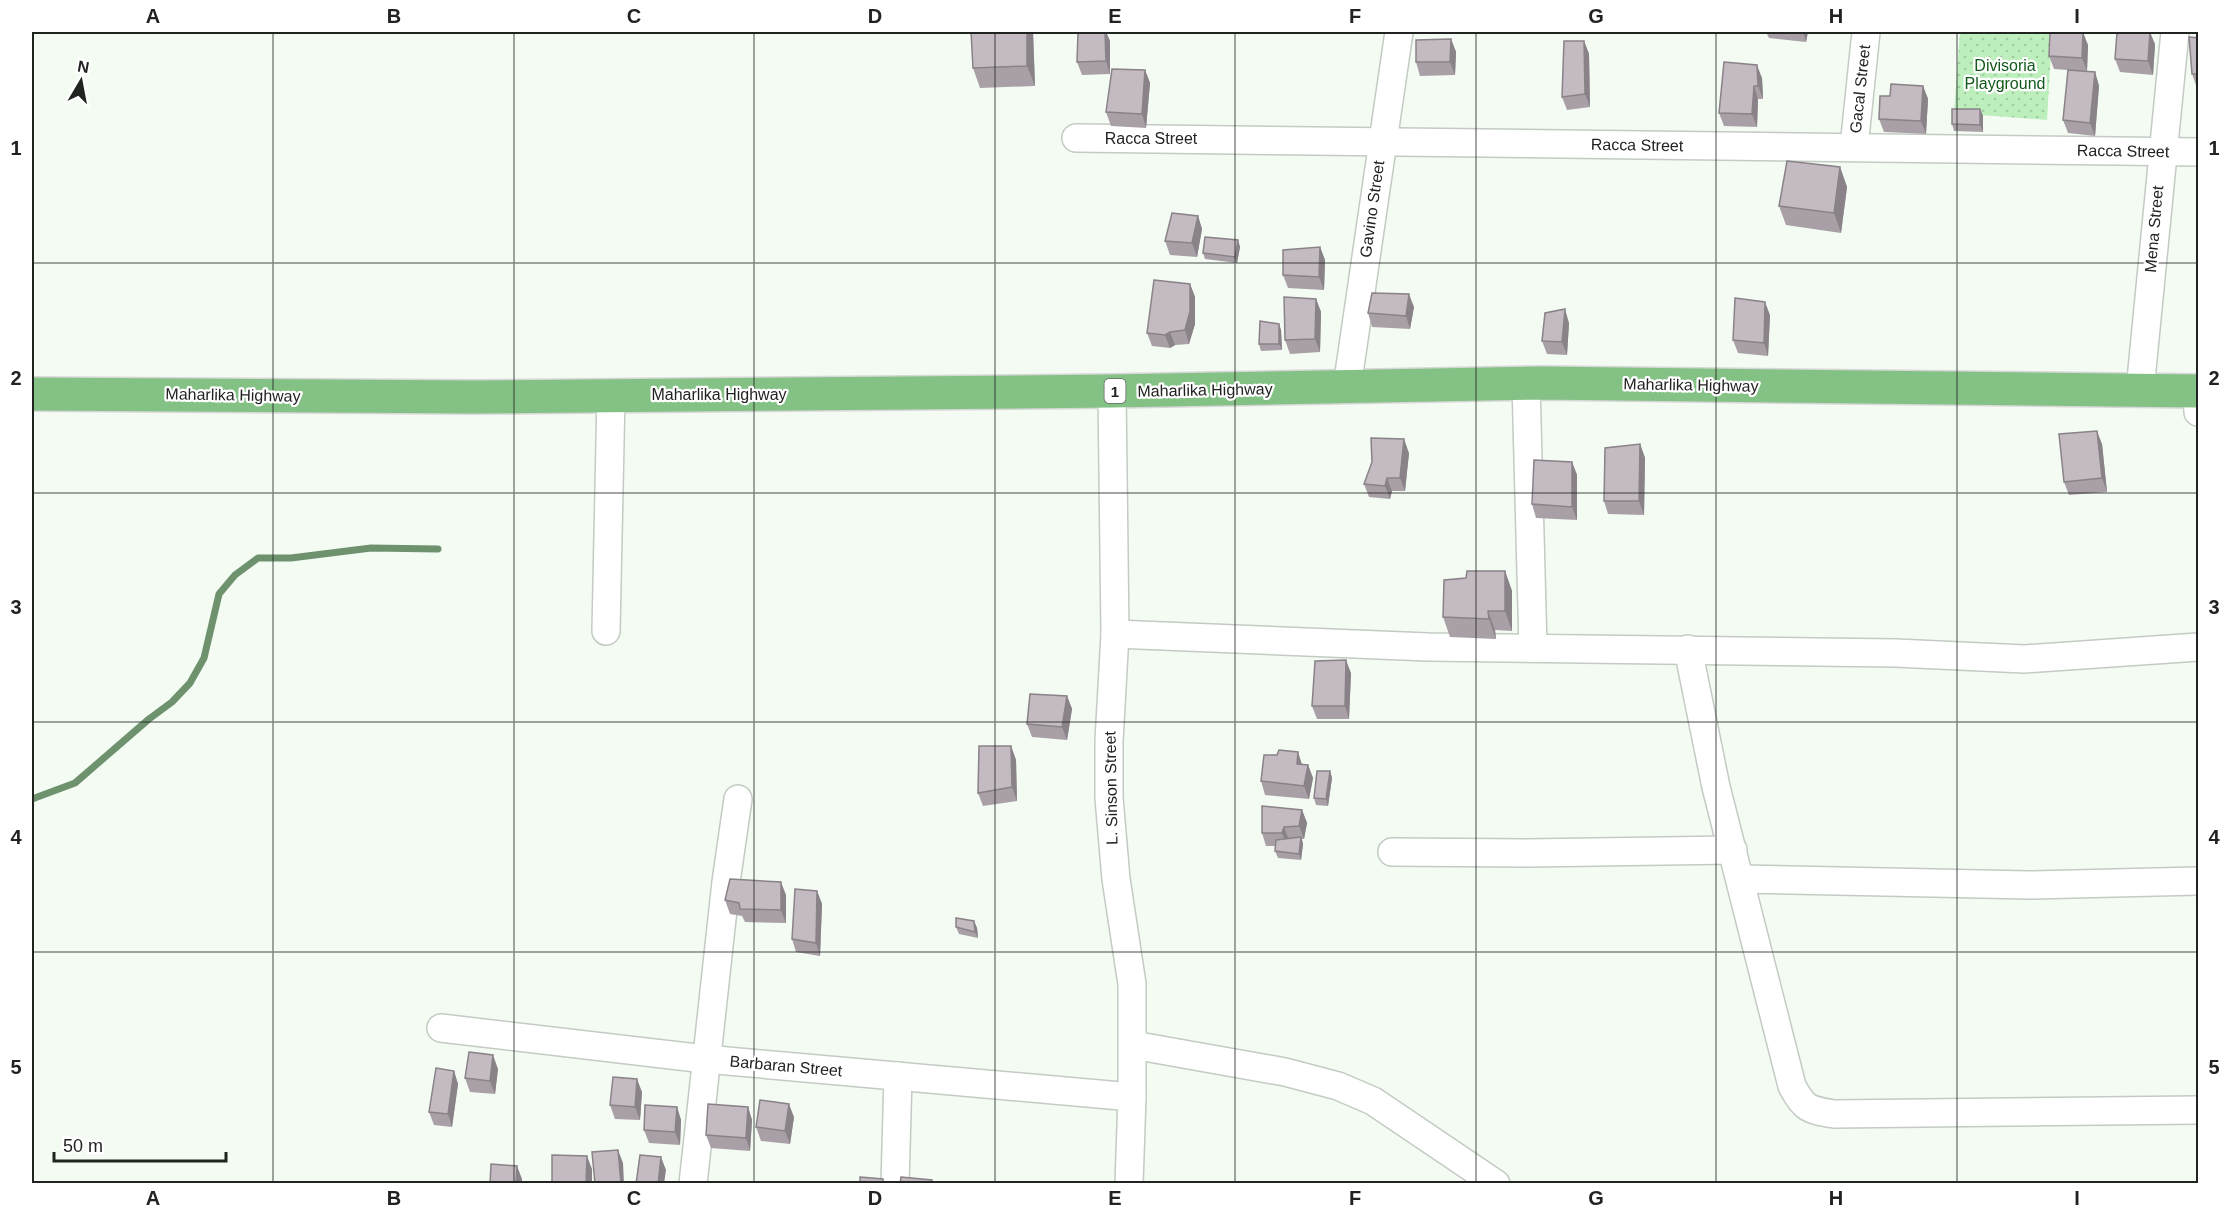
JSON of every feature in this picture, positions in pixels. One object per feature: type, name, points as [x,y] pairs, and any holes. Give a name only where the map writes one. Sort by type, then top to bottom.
[{"type":"highway","name":"Maharlika Highway","points":[[32,394],[474,397],[1112,392],[1526,383],[2140,390],[2198,398]]},
{"type":"street","name":"Gavino Street","points":[[1347,387],[1400,32]]},
{"type":"street","name":"Gacal Street","points":[[1854,147],[1866,32]]},
{"type":"street","name":"Mena Street","points":[[2140,390],[2161,151],[2175,32]]},
{"type":"street","name":"Racca Street","points":[[1076,138],[2199,152]]},
{"type":"street","points":[[1526,383],[1533,648]]},
{"type":"street","name":"L. Sinson Street","points":[[1112,392],[1115,634],[1109,741],[1111,830],[1131,973],[1133,1045],[1129,1184]]},
{"type":"street","points":[[606,631],[611,395]]},
{"type":"street","points":[[1115,634],[1428,647],[1896,653],[2024,659],[2199,647]]},
{"type":"street","points":[[1688,649],[1716,787],[1792,1086],[1802,1104],[1813,1111],[1834,1114],[2199,1110]]},
{"type":"street","points":[[693,1184],[705,1059],[738,799]]},
{"type":"street","points":[[1392,852],[1527,854],[1733,850]]},
{"type":"street","points":[[1740,879],[2029,885],[2199,881]]},
{"type":"street","name":"Barbaran Street","points":[[441,1028],[705,1059],[1132,1097]]},
{"type":"street","points":[[1133,1045],[1285,1072],[1338,1086],[1373,1101],[1496,1184]]},
{"type":"street","points":[[895,1184],[898,1076]]},
{"type":"green space","name":"Divisoria Playground","points":[[1960,32],[2052,32],[2047,120],[1954,113]]},
{"type":"building","points":[[971,32],[1027,32],[1027,66],[973,68]]},
{"type":"building","points":[[1078,32],[1105,32],[1106,61],[1077,62]]},
{"type":"building","points":[[2050,32],[2083,32],[2082,58],[2049,56]]},
{"type":"building","points":[[2117,32],[2150,32],[2148,61],[2115,59]]},
{"type":"building","points":[[2189,37],[2199,38],[2199,74],[2192,74]]},
{"type":"building","points":[[1451,39],[1450,62],[1416,62],[1416,40]]},
{"type":"building","points":[[1564,41],[1584,41],[1585,94],[1562,97]]},
{"type":"building","points":[[1724,62],[1757,65],[1758,86],[1754,86],[1752,114],[1719,113]]},
{"type":"building","points":[[1112,69],[1145,70],[1142,114],[1106,112]]},
{"type":"building","points":[[2068,70],[2095,72],[2090,123],[2063,120]]},
{"type":"building","points":[[1891,84],[1923,86],[1921,121],[1879,119],[1880,96],[1890,96]]},
{"type":"building","points":[[1952,109],[1980,109],[1980,125],[1952,124]]},
{"type":"building","points":[[1787,161],[1840,167],[1834,213],[1779,206]]},
{"type":"building","points":[[1172,213],[1198,216],[1192,243],[1165,241]]},
{"type":"building","points":[[1205,237],[1238,240],[1235,257],[1203,253]]},
{"type":"building","points":[[1320,247],[1319,277],[1283,275],[1283,250]]},
{"type":"building","points":[[1154,280],[1190,284],[1190,311],[1185,330],[1165,335],[1147,333]]},
{"type":"building","points":[[1372,293],[1409,294],[1406,316],[1368,313]]},
{"type":"building","points":[[1284,297],[1316,299],[1315,339],[1285,340]]},
{"type":"building","points":[[1735,298],[1765,302],[1764,343],[1733,340]]},
{"type":"building","points":[[1565,309],[1562,342],[1542,341],[1545,313]]},
{"type":"building","points":[[1260,321],[1279,324],[1279,344],[1259,344]]},
{"type":"building","points":[[2097,431],[2102,478],[2064,482],[2059,434]]},
{"type":"building","points":[[1371,438],[1404,439],[1400,478],[1387,478],[1385,486],[1364,484],[1372,462]]},
{"type":"building","points":[[1640,444],[1639,501],[1604,501],[1605,448]]},
{"type":"building","points":[[1534,460],[1572,462],[1572,507],[1532,504]]},
{"type":"building","points":[[1467,571],[1505,571],[1505,611],[1488,611],[1489,619],[1443,617],[1444,580],[1466,578]]},
{"type":"building","points":[[1346,660],[1345,706],[1312,706],[1315,661]]},
{"type":"building","points":[[1030,694],[1067,696],[1062,727],[1027,724]]},
{"type":"building","points":[[979,746],[1011,746],[1012,787],[978,793]]},
{"type":"building","points":[[1279,750],[1298,752],[1297,764],[1308,765],[1304,786],[1261,781],[1264,755],[1277,755]]},
{"type":"building","points":[[1317,771],[1330,771],[1326,799],[1314,798]]},
{"type":"building","points":[[1262,806],[1302,810],[1299,826],[1284,827],[1282,833],[1262,833]]},
{"type":"building","points":[[1301,837],[1299,854],[1275,851],[1276,840]]},
{"type":"building","points":[[730,879],[781,882],[781,910],[740,909],[739,903],[725,900]]},
{"type":"building","points":[[795,889],[817,891],[816,943],[792,939]]},
{"type":"building","points":[[956,918],[974,921],[975,932],[956,927]]},
{"type":"building","points":[[469,1052],[493,1055],[490,1081],[465,1078]]},
{"type":"building","points":[[436,1068],[454,1071],[448,1114],[429,1112]]},
{"type":"building","points":[[613,1077],[637,1079],[635,1107],[610,1105]]},
{"type":"building","points":[[760,1100],[789,1104],[785,1131],[756,1127]]},
{"type":"building","points":[[708,1104],[748,1107],[746,1138],[706,1135]]},
{"type":"building","points":[[645,1105],[677,1107],[675,1132],[644,1130]]},
{"type":"building","points":[[618,1150],[621,1184],[595,1184],[592,1152]]},
{"type":"building","points":[[552,1155],[587,1156],[586,1184],[552,1184]]},
{"type":"building","points":[[640,1155],[661,1157],[658,1184],[636,1184]]},
{"type":"building","points":[[491,1164],[517,1166],[516,1184],[490,1184]]},
{"type":"building","points":[[860,1177],[883,1179],[883,1184],[860,1184]]},
{"type":"building","points":[[901,1177],[932,1180],[932,1184],[900,1184]]},
{"type":"waterway","points":[[32,799],[75,783],[172,702],[190,683],[204,658],[219,594],[235,575],[258,558],[291,558],[371,548],[438,549]]}]
